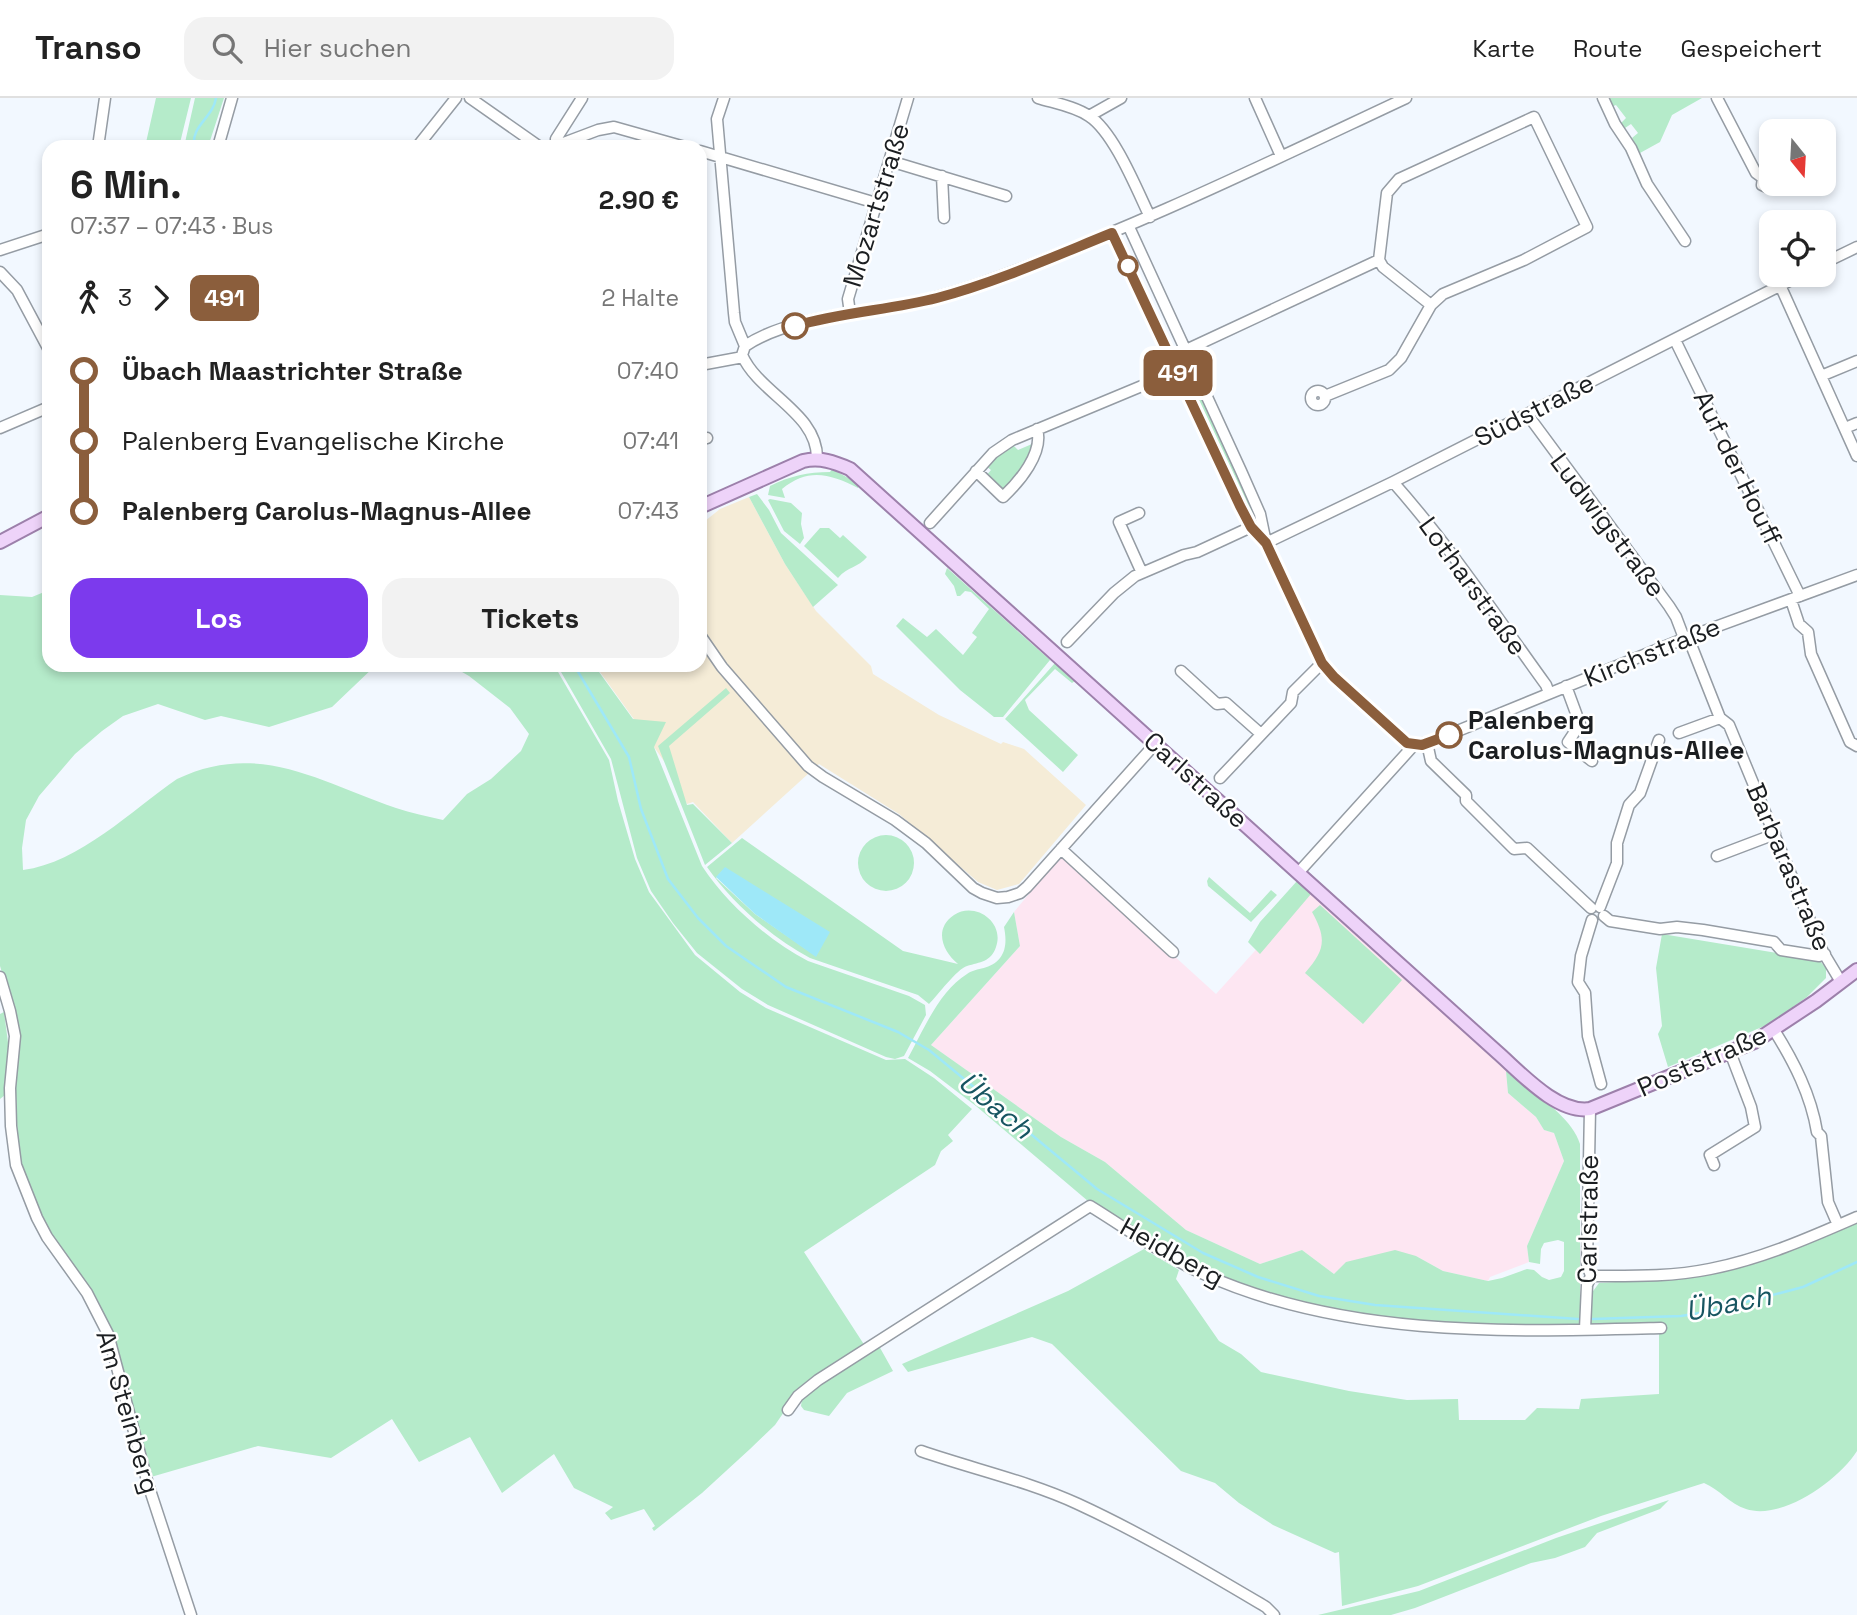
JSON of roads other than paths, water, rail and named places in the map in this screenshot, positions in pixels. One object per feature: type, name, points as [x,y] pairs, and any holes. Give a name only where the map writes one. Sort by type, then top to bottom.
[{"type":"main road","points":[[707,504],[787,468],[817,459]]},
{"type":"main road","name":"Carlstraße","points":[[817,459],[834,461],[850,469],[1540,1089],[1573,1108]]},
{"type":"main road","points":[[0,542],[42,520]]},
{"type":"main road","name":"Poststraße","points":[[1573,1108],[1590,1109],[1730,1052],[1774,1030],[1857,970]]},
{"type":"street","points":[[98,140],[105,98]]},
{"type":"street","points":[[220,140],[232,98]]},
{"type":"street","points":[[423,140],[456,98]]},
{"type":"street","points":[[470,98],[530,140]]},
{"type":"street","points":[[556,140],[582,98]]},
{"type":"street","points":[[724,98],[717,119],[735,323],[744,352],[756,377],[810,430],[816,444],[817,459]]},
{"type":"street","name":"Mozartstraße","points":[[850,313],[848,299],[908,98]]},
{"type":"street","points":[[1038,98],[1089,116],[1101,127],[1116,149],[1150,217]]},
{"type":"street","points":[[1089,116],[1121,98]]},
{"type":"street","points":[[1255,98],[1281,156]]},
{"type":"street","points":[[707,363],[744,352],[787,329],[823,318],[937,298],[1010,273],[1150,217],[1406,98]]},
{"type":"street","points":[[1603,98],[1615,124],[1631,148],[1647,184],[1685,241]]},
{"type":"street","points":[[1717,98],[1759,174]]},
{"type":"street","points":[[1325,396],[1389,370],[1401,358],[1431,306],[1443,294],[1524,260],[1587,227],[1534,117],[1399,179],[1392,186],[1385,202],[1379,260],[1383,267],[1431,306]]},
{"type":"street","points":[[571,140],[614,127],[660,140]]},
{"type":"street","points":[[707,153],[876,203]]},
{"type":"street","points":[[890,161],[1006,196]]},
{"type":"street","points":[[942,176],[944,218]]},
{"type":"street","points":[[1129,226],[1260,514],[1266,543],[1322,663],[1400,738],[1414,746],[1298,873]]},
{"type":"street","points":[[1112,233],[1251,527],[1266,543]]},
{"type":"street","points":[[0,250],[42,236]]},
{"type":"street","points":[[1836,257],[1857,247]]},
{"type":"street","points":[[930,523],[976,471],[996,451],[1012,440],[1149,383],[1185,351],[1379,260]]},
{"type":"street","points":[[0,272],[13,286],[42,338]]},
{"type":"street","name":"Südstraße","points":[[1266,543],[1393,482],[1776,287]]},
{"type":"street","points":[[1781,287],[1857,456]]},
{"type":"street","name":"Auf der Houff","points":[[1675,340],[1796,598],[1799,624],[1808,632],[1811,654],[1841,723],[1850,742],[1857,746]]},
{"type":"street","points":[[1821,376],[1857,361]]},
{"type":"street","points":[[0,428],[42,410]]},
{"type":"street","name":"Ludwigstraße","points":[[1527,414],[1669,606],[1686,637]]},
{"type":"street","points":[[1844,428],[1857,423]]},
{"type":"street","points":[[976,471],[1003,497],[1028,469],[1038,444],[1037,429]]},
{"type":"street","name":"Lotharstraße","points":[[1393,482],[1422,515],[1546,685],[1549,693]]},
{"type":"street","points":[[1139,513],[1119,522],[1142,573]]},
{"type":"street","points":[[1068,642],[1114,593],[1135,576],[1251,527]]},
{"type":"street","name":"Kirchstraße","points":[[1414,746],[1686,637],[1857,575]]},
{"type":"street","name":"Barbarastraße","points":[[1686,637],[1720,718],[1729,725],[1825,954],[1841,982]]},
{"type":"street","points":[[707,645],[722,667],[808,766],[823,778],[895,820],[926,843],[973,888],[997,898],[1020,893],[1156,743]]},
{"type":"street","points":[[1220,778],[1291,703],[1293,692],[1322,663]]},
{"type":"street","points":[[1181,671],[1217,704],[1226,703],[1261,734]]},
{"type":"street","points":[[1566,686],[1580,724],[1568,743],[1592,761]]},
{"type":"street","points":[[1679,733],[1720,718]]},
{"type":"street","points":[[1601,1084],[1588,1036],[1585,993],[1578,982],[1581,956],[1592,920],[1599,921],[1598,910],[1618,863],[1616,843],[1629,805],[1640,793],[1659,740]]},
{"type":"street","points":[[1427,743],[1431,761],[1466,795],[1466,801],[1514,849],[1527,848],[1610,921],[1660,929],[1677,927],[1703,930],[1774,943],[1781,950],[1819,956],[1825,954]]},
{"type":"street","points":[[1717,856],[1775,834]]},
{"type":"street","points":[[1061,849],[1173,952]]},
{"type":"street","name":"Am Steinberg","points":[[0,976],[15,1036],[10,1088],[10,1126],[16,1165],[47,1237],[87,1293],[108,1334],[148,1484],[191,1615]]},
{"type":"street","points":[[1774,1030],[1801,1079],[1815,1115],[1817,1132],[1821,1136],[1828,1202],[1838,1225]]},
{"type":"street","points":[[1714,1165],[1710,1155],[1755,1128],[1751,1107],[1730,1052]]},
{"type":"street","name":"Carlstraße","points":[[1585,1329],[1587,1285],[1591,1276],[1587,1264],[1590,1109]]},
{"type":"street","name":"Heidberg","points":[[789,1410],[798,1396],[818,1380],[1090,1206],[1198,1271],[1294,1306],[1449,1328],[1661,1328]]},
{"type":"street","points":[[1591,1276],[1663,1275],[1708,1270],[1749,1259],[1857,1217]]},
{"type":"street","points":[[921,1451],[1023,1483],[1077,1504],[1157,1544],[1275,1615]]},
{"type":"water","points":[[725,867],[830,932],[816,957],[755,914],[716,877]]},
{"type":"waterway","name":"Übach","points":[[194,140],[216,98]]},
{"type":"waterway","name":"Übach","points":[[578,672],[629,757],[641,809],[668,879],[698,918],[726,946],[786,987],[898,1032],[929,1050],[1097,1189],[1203,1253],[1258,1277],[1319,1296],[1375,1305],[1578,1319]]},
{"type":"waterway","name":"Übach","points":[[1593,1319],[1681,1316],[1712,1311],[1803,1287],[1857,1262]]},
{"type":"place","name":"Palenberg Carolus-Magnus-Allee","points":[[1449,735]]}]
